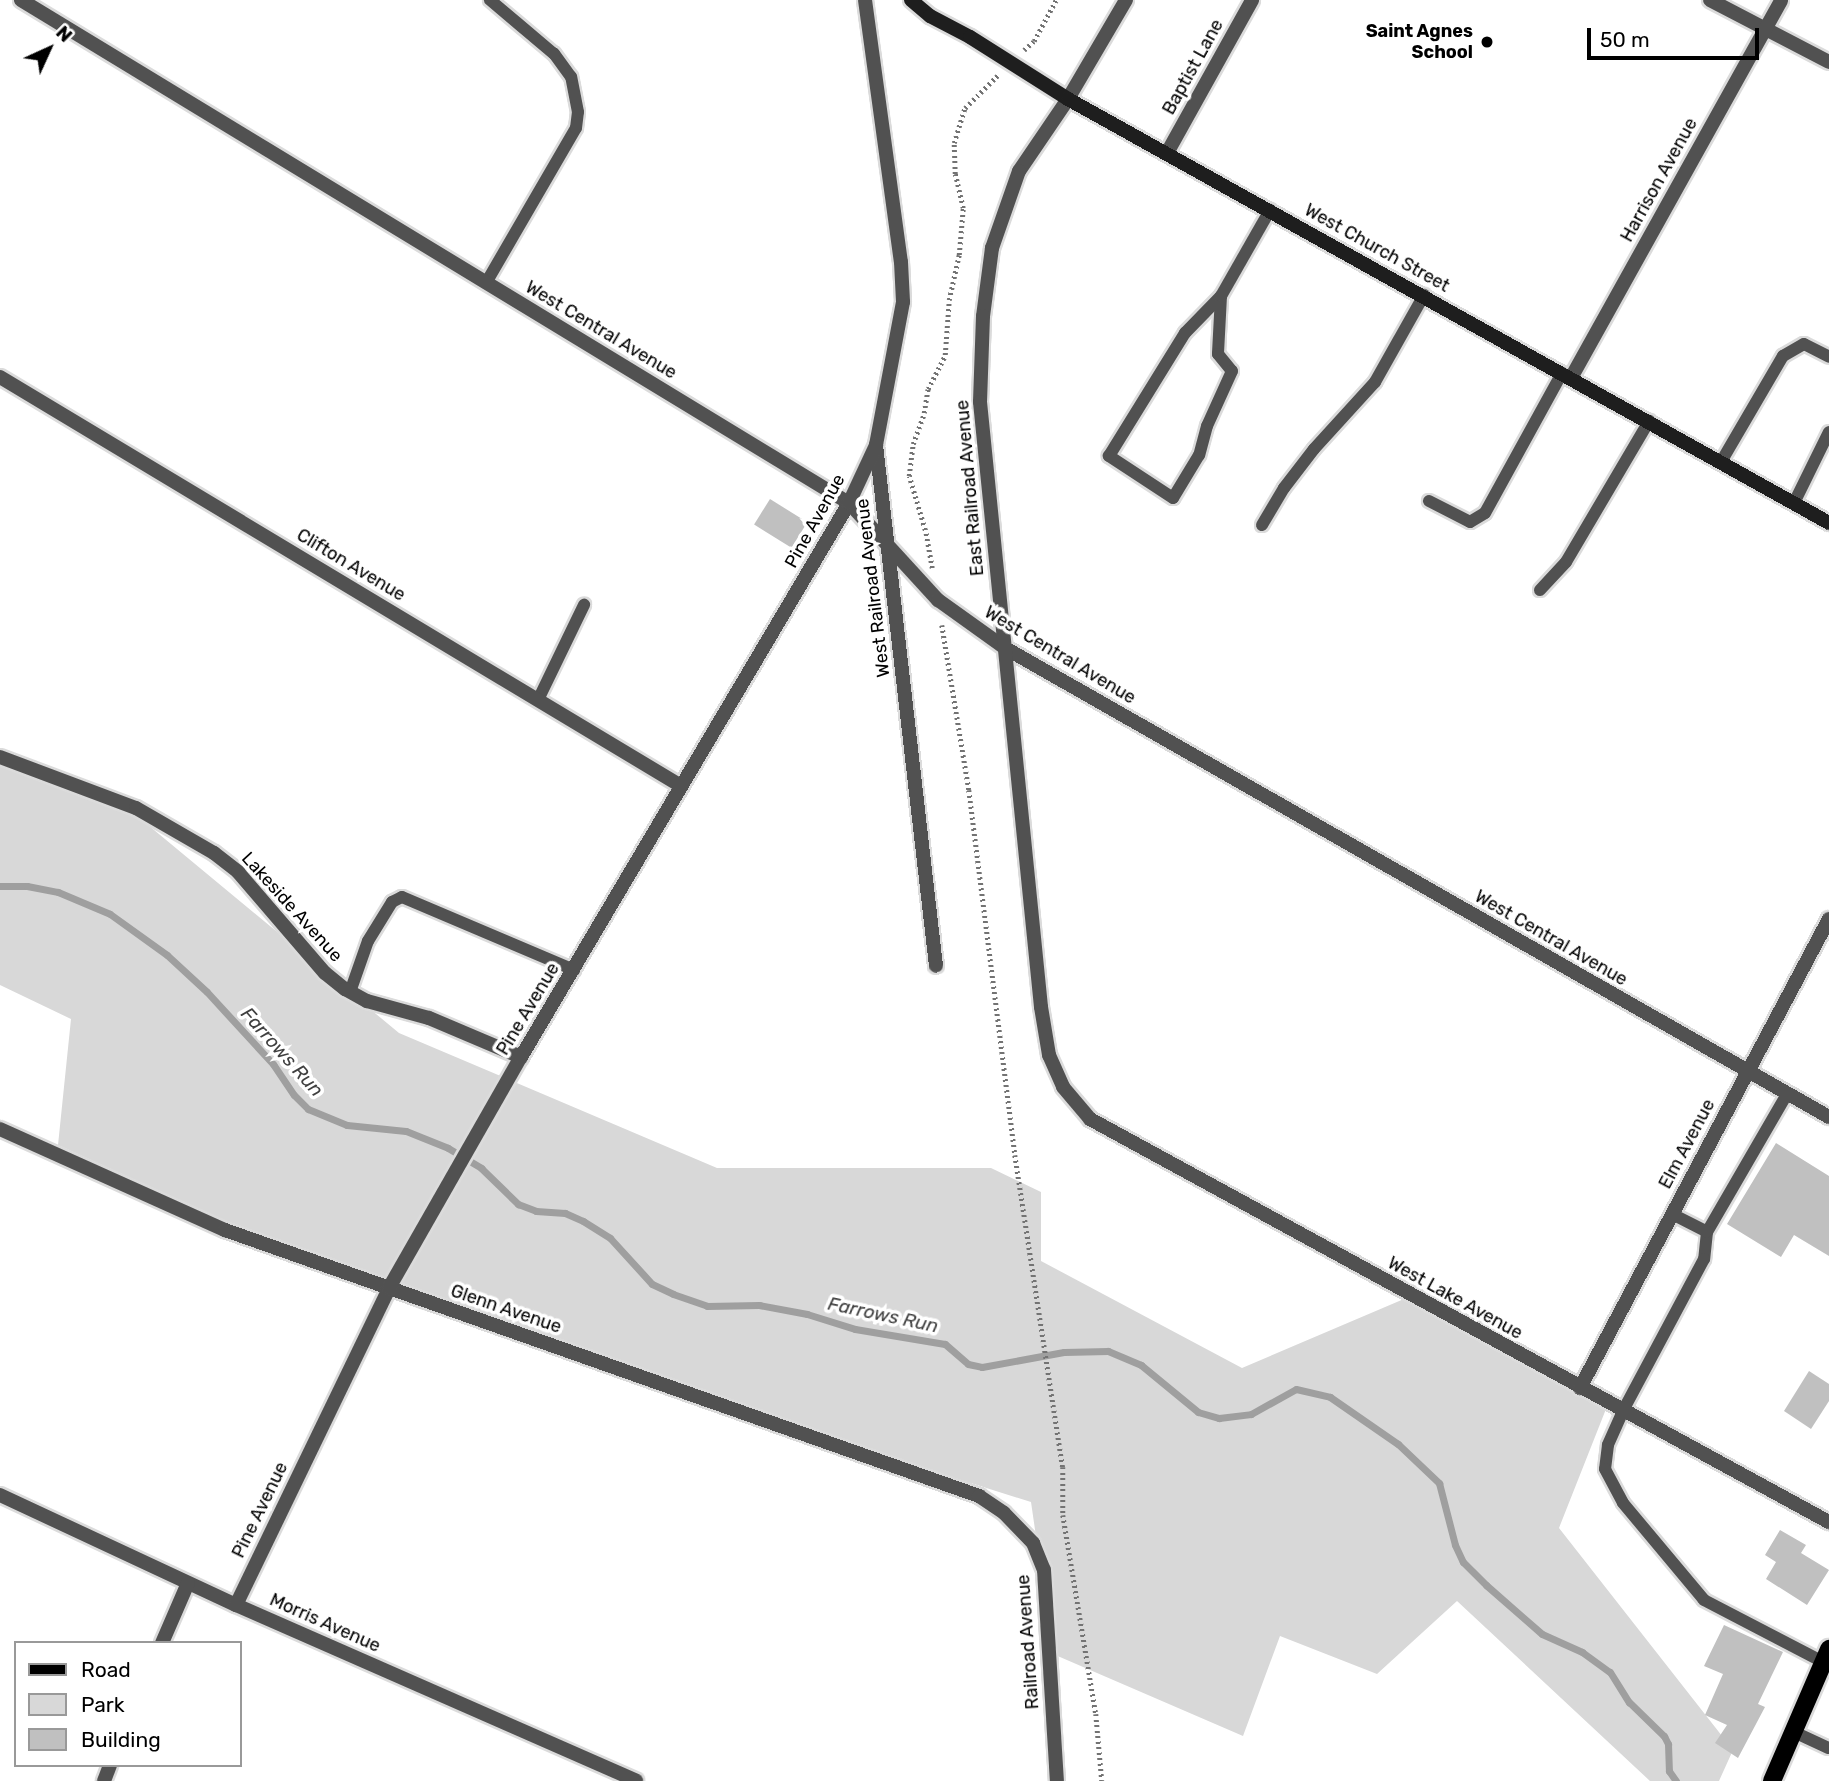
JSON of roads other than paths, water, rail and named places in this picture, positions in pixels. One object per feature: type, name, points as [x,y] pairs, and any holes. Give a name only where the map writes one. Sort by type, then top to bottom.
[{"type":"main road","name":"West Church Street","points":[[911,0],[930,16],[970,37],[1068,99],[1829,523]]},
{"type":"main road","points":[[1772,1781],[1827,1654]]},
{"type":"street","name":"West Central Avenue","points":[[22,0],[849,503],[888,550],[938,600],[1005,648],[1829,1117]]},
{"type":"street","name":"West Railroad Avenue","points":[[864,0],[901,262],[903,302],[876,445],[936,965]]},
{"type":"street","name":"East Railroad Avenue","points":[[1071,1096],[1063,1087],[1049,1055],[1041,1007],[980,402],[983,316],[992,248],[1019,171],[1068,99],[1126,0]]},
{"type":"street","name":"Baptist Lane","points":[[1167,153],[1252,0]]},
{"type":"street","points":[[1710,0],[1829,62]]},
{"type":"street","name":"Harrison Avenue","points":[[1567,376],[1781,0]]},
{"type":"street","name":"Clifton Avenue","points":[[0,377],[681,786]]},
{"type":"street","name":"Pine Avenue","points":[[236,1605],[389,1288],[521,1056],[849,503],[876,445]]},
{"type":"street","name":"Lakeside Avenue","points":[[0,757],[136,808],[214,853],[239,872],[325,973],[349,992],[367,1001],[429,1018],[521,1056]]},
{"type":"street","name":"Elm Avenue","points":[[1580,1388],[1829,919]]},
{"type":"street","name":"West Lake Avenue","points":[[1071,1096],[1090,1119],[1829,1522]]},
{"type":"street","name":"Glenn Avenue","points":[[0,1129],[225,1230],[979,1496],[1004,1513]]},
{"type":"street","name":"Morris Avenue","points":[[0,1495],[236,1605],[636,1781]]},
{"type":"street","name":"Railroad Avenue","points":[[1004,1513],[1033,1543],[1044,1570],[1057,1781]]},
{"type":"street","points":[[163,1641],[188,1583]]},
{"type":"lane","points":[[486,283],[576,128],[578,113],[571,77],[554,54],[490,0]]},
{"type":"lane","points":[[1221,296],[1218,354],[1232,372],[1207,426],[1199,454],[1173,498],[1109,456],[1185,332],[1221,296],[1270,210]]},
{"type":"lane","points":[[1262,525],[1284,488],[1314,449],[1375,382],[1424,295]]},
{"type":"lane","points":[[1721,462],[1783,356],[1804,344],[1829,358]]},
{"type":"lane","points":[[1429,501],[1470,522],[1485,513],[1567,376]]},
{"type":"lane","points":[[1540,590],[1566,562],[1649,421]]},
{"type":"lane","points":[[1794,503],[1829,432]]},
{"type":"lane","points":[[538,700],[584,605]]},
{"type":"lane","points":[[349,992],[368,941],[392,902],[401,897],[574,970]]},
{"type":"lane","points":[[1787,1094],[1707,1232],[1704,1259],[1623,1411],[1608,1445],[1605,1469],[1623,1503],[1704,1600],[1827,1654]]},
{"type":"lane","points":[[1672,1214],[1707,1232]]},
{"type":"lane","points":[[1794,1732],[1829,1748]]},
{"type":"waterway","name":"Farrows Run","points":[[0,886],[27,886],[58,892],[110,914],[167,955],[207,992],[273,1064],[294,1095],[308,1109],[347,1125],[406,1131],[448,1148],[481,1168],[518,1204],[536,1211],[565,1213],[610,1238],[652,1284],[673,1294],[707,1306],[759,1305],[807,1314],[855,1329],[945,1344],[968,1364],[982,1367],[1064,1352],[1108,1351],[1141,1365],[1198,1412],[1219,1418],[1251,1414],[1296,1389],[1330,1397],[1398,1444],[1439,1483],[1455,1545],[1463,1562],[1486,1585],[1542,1634],[1582,1652],[1610,1672],[1629,1702],[1664,1736],[1668,1744],[1669,1771],[1676,1781]]},
{"type":"place","name":"Saint Agnes School","points":[[1487,42]]}]
